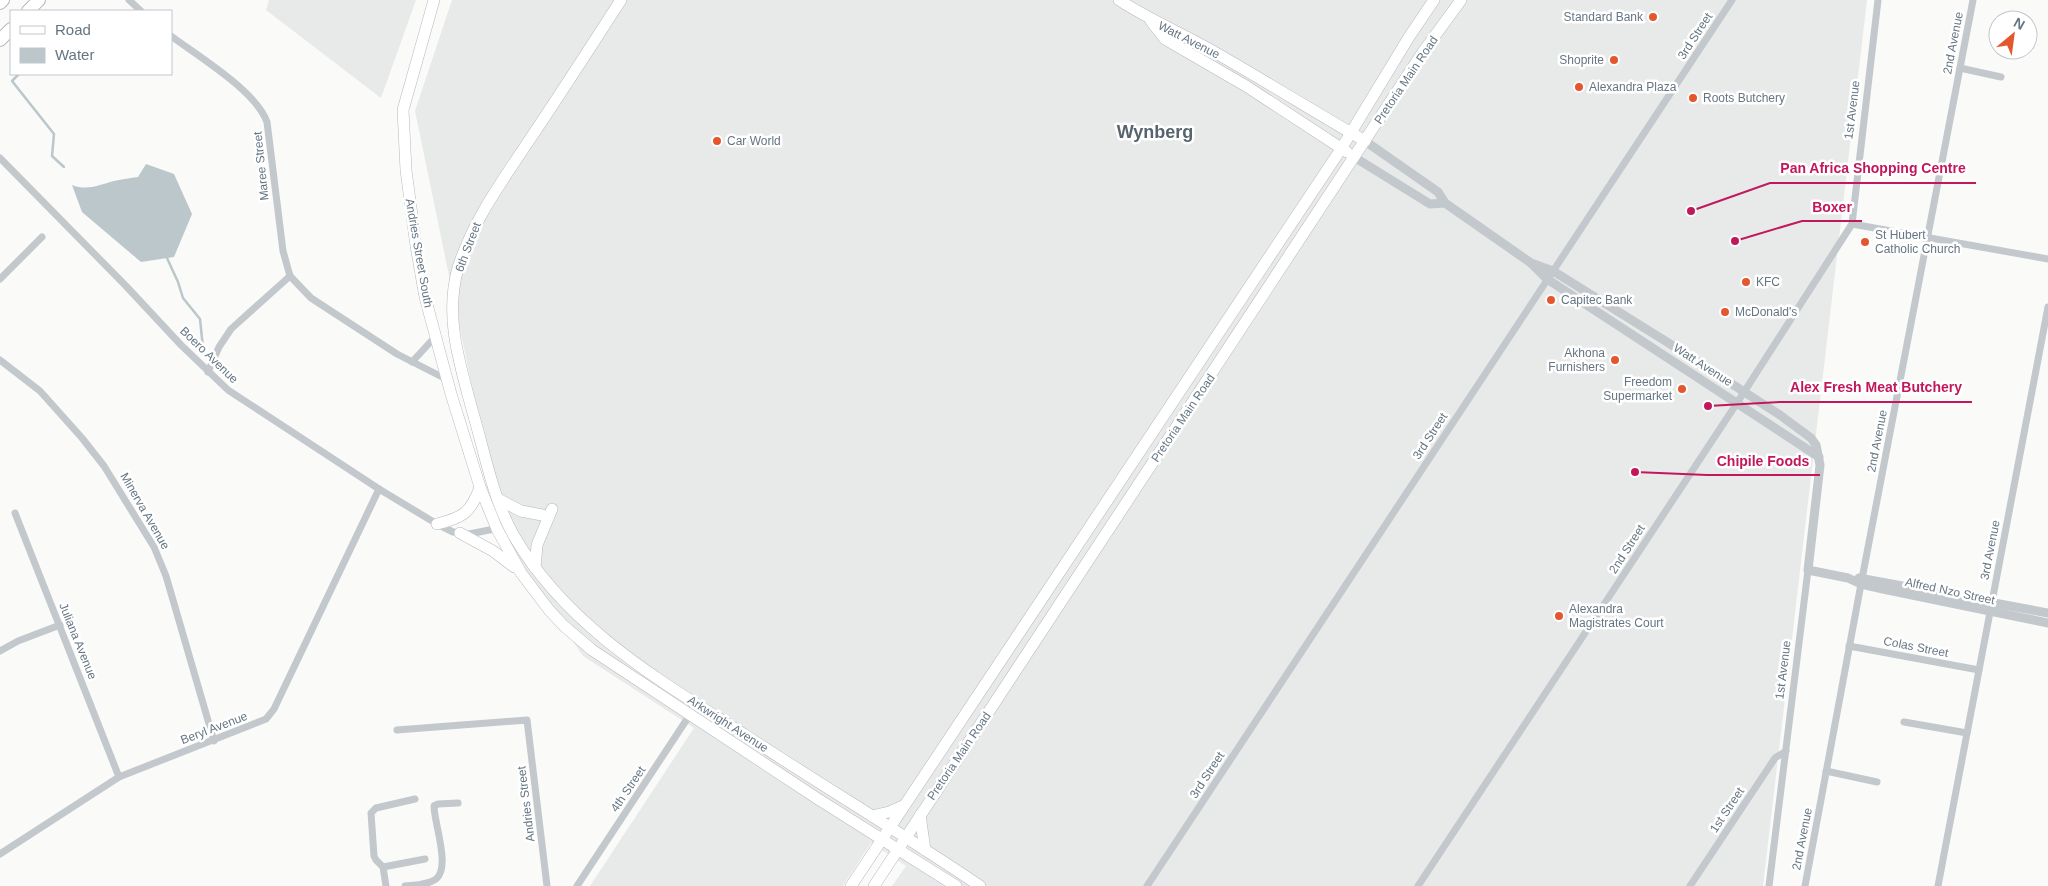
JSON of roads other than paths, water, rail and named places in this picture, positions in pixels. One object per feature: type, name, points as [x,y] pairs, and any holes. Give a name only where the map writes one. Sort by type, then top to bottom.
[{"type":"highway","points":[[0,3],[3,0]]},
{"type":"highway","points":[[29,10],[38,0]]},
{"type":"highway","points":[[0,40],[10,30]]},
{"type":"main road","name":"Andries Street South","points":[[434,0],[407,90],[402,110],[402,128],[420,271],[446,379],[480,487],[497,529]]},
{"type":"main road","name":"6th Street","points":[[510,526],[498,499],[456,349],[452,307],[458,268],[474,228],[494,192],[621,0]]},
{"type":"main road","points":[[1119,0],[1150,20]]},
{"type":"main road","name":"Pretoria Main Road","points":[[851,886],[1340,149],[1434,0]]},
{"type":"main road","name":"Pretoria Main Road","points":[[874,886],[1423,52],[1461,0]]},
{"type":"main road","name":"Watt Avenue","points":[[1150,20],[1171,28],[1365,141]]},
{"type":"main road","name":"Watt Avenue","points":[[1150,20],[1165,39],[1235,80],[1354,157]]},
{"type":"main road","points":[[1235,80],[1242,68]]},
{"type":"main road","points":[[437,524],[460,517],[467,512],[480,487]]},
{"type":"main road","points":[[498,499],[521,511],[547,512],[536,545],[535,568]]},
{"type":"main road","name":"Arkwright Avenue","points":[[510,526],[535,568],[552,590],[587,626],[697,705],[980,886]]},
{"type":"main road","name":"Arkwright Avenue","points":[[497,529],[521,573],[549,610],[578,639],[618,669],[956,886]]},
{"type":"main road","points":[[460,533],[493,551],[521,573]]},
{"type":"main road","points":[[872,816],[890,812],[905,805]]},
{"type":"main road","points":[[920,815],[925,850]]},
{"type":"street","points":[[129,0],[140,10]]},
{"type":"street","name":"3rd Street","points":[[1147,886],[1732,0]]},
{"type":"street","name":"1st Avenue","points":[[1852,224],[1878,0]]},
{"type":"street","name":"2nd Avenue","points":[[1805,886],[1861,581],[1973,0]]},
{"type":"street","name":"Maree Street","points":[[172,37],[242,90],[264,114],[267,122],[280,232],[290,276],[311,298],[412,362],[446,379]]},
{"type":"street","points":[[1960,68],[2002,77]]},
{"type":"street","name":"Watt Avenue","points":[[1365,141],[1438,192],[1445,202],[1531,263],[1744,392],[1804,432],[1816,445],[1820,457]]},
{"type":"street","name":"Watt Avenue","points":[[1354,157],[1430,204],[1445,202]]},
{"type":"street","name":"Boero Avenue","points":[[0,158],[208,372],[224,387],[253,408],[437,524],[460,533],[478,533],[510,526]]},
{"type":"street","points":[[1852,224],[2048,259]]},
{"type":"street","name":"2nd Street","points":[[1418,886],[1737,404],[1852,224]]},
{"type":"street","points":[[0,279],[42,237]]},
{"type":"street","name":"Watt Avenue","points":[[1550,275],[1737,404],[1820,457]]},
{"type":"street","points":[[208,372],[219,347],[230,330],[290,276]]},
{"type":"street","name":"3rd Avenue","points":[[1938,886],[2048,307]]},
{"type":"street","points":[[412,362],[436,337]]},
{"type":"street","name":"Minerva Avenue","points":[[0,360],[40,391],[82,438],[104,466],[154,547],[166,576],[214,741]]},
{"type":"street","name":"1st Avenue","points":[[1769,886],[1820,457]]},
{"type":"street","name":"Beryl Avenue","points":[[0,854],[120,777],[261,722],[270,715],[379,489]]},
{"type":"street","name":"Juliana Avenue","points":[[15,513],[120,777]]},
{"type":"street","name":"Alfred Nzo Street","points":[[1808,570],[1990,612],[2048,623]]},
{"type":"street","name":"Alfred Nzo Street","points":[[1861,581],[2048,613]]},
{"type":"street","points":[[0,651],[18,641],[60,625]]},
{"type":"street","name":"Colas Street","points":[[1849,646],[1979,670]]},
{"type":"street","name":"4th Street","points":[[577,886],[697,705]]},
{"type":"street","name":"Andries Street","points":[[397,730],[528,720],[547,886]]},
{"type":"street","points":[[1904,722],[1967,733]]},
{"type":"street","name":"1st Street","points":[[1690,886],[1775,758],[1786,751]]},
{"type":"street","points":[[1826,771],[1877,782]]},
{"type":"street","points":[[386,886],[383,867],[374,856],[371,813],[376,808],[414,800]]},
{"type":"street","points":[[405,886],[426,883],[436,879],[439,875],[442,857],[434,806],[458,803]]},
{"type":"street","points":[[383,867],[425,859]]},
{"type":"water","points":[[146,164],[174,174],[192,214],[174,257],[141,262],[82,212],[72,185],[77,187],[98,186],[117,180],[138,177]]},
{"type":"waterway","points":[[18,75],[12,81],[54,134],[52,156],[64,167]]},
{"type":"waterway","points":[[167,258],[183,298],[200,319],[203,348]]},
{"type":"place","name":"Standard Bank","points":[[1653,17]]},
{"type":"place","name":"Shoprite","points":[[1614,60]]},
{"type":"place","name":"Alexandra Plaza","points":[[1579,87]]},
{"type":"place","name":"Roots Butchery","points":[[1693,98]]},
{"type":"place","name":"Car World","points":[[717,141]]},
{"type":"place","name":"Pan Africa Shopping Centre","points":[[1691,211]]},
{"type":"place","name":"Boxer","points":[[1735,241]]},
{"type":"place","name":"St Hubert Catholic Church","points":[[1865,242]]},
{"type":"place","name":"KFC","points":[[1746,282]]},
{"type":"place","name":"Capitec Bank","points":[[1551,300]]},
{"type":"place","name":"McDonald's","points":[[1725,312]]},
{"type":"place","name":"Akhona Furnishers","points":[[1615,360]]},
{"type":"place","name":"Freedom Supermarket","points":[[1682,389]]},
{"type":"place","name":"Alex Fresh Meat Butchery","points":[[1708,406]]},
{"type":"place","name":"Chipile Foods","points":[[1635,472]]},
{"type":"place","name":"Alexandra Magistrates Court","points":[[1559,616]]},
{"type":"district","name":"Wynberg","points":[[1155,132]]}]
